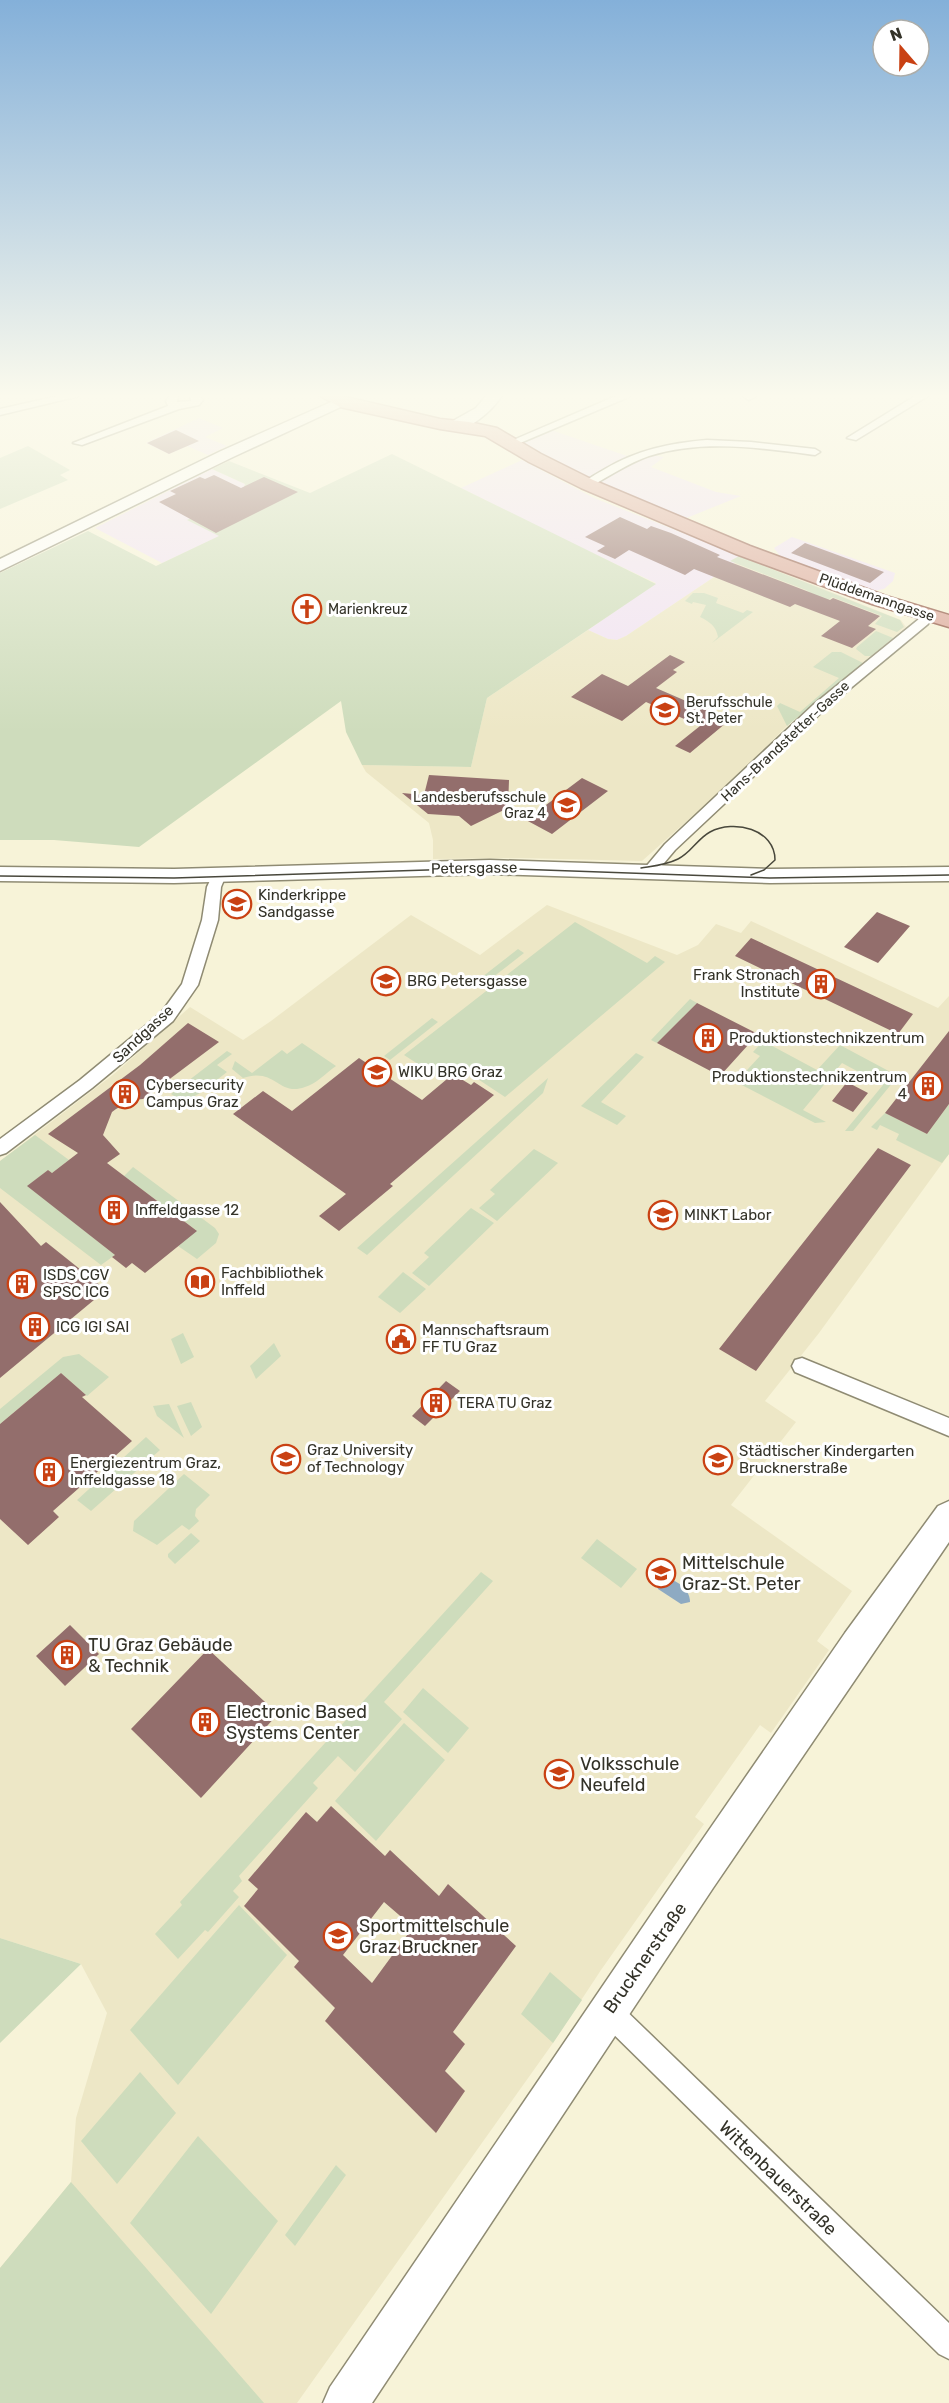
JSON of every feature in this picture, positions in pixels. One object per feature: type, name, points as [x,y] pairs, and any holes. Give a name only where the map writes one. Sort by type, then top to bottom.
[{"type":"main road","points":[[0,566],[118,508]]},
{"type":"main road","name":"Plüddemanngasse","points":[[644,508],[757,555],[927,616],[949,621]]},
{"type":"main road","name":"Petersgasse","points":[[0,874],[129,877],[490,867],[770,876],[949,874]]},
{"type":"main road","name":"Brucknerstraße","points":[[346,2403],[608,2011],[857,1645],[949,1516]]},
{"type":"street","name":"Hans-Brandstetter-Gasse","points":[[649,872],[670,847],[818,708],[924,621],[927,616]]},
{"type":"street","name":"Sandgasse","points":[[0,1148],[86,1084],[167,1017],[190,985],[210,920],[214,887],[219,875]]},
{"type":"street","points":[[802,1366],[949,1427]]},
{"type":"street","name":"Wittenbauerstraße","points":[[608,2011],[949,2344]]},
{"type":"shaded area","points":[[134,508],[212,508],[188,520],[220,536],[162,563],[95,528]]},
{"type":"shaded area","points":[[501,508],[620,508],[744,557],[617,640],[608,639],[588,630],[656,583]]},
{"type":"shaded area","points":[[659,508],[711,508],[684,519]]},
{"type":"shaded area","points":[[792,537],[895,573],[893,581],[884,589],[873,591],[780,556],[774,548]]},
{"type":"shaded area","name":"Berufsschule St. Peter","points":[[744,557],[901,620],[906,627],[798,715],[734,779],[642,861],[520,858],[433,859],[433,840],[429,823],[366,772],[362,765],[471,767],[487,698],[588,630],[608,639],[617,640],[626,636]]},
{"type":"shaded area","points":[[547,905],[677,955],[698,945],[716,924],[741,933],[751,921],[938,1008],[949,996],[949,1154],[819,1333],[765,1401],[796,1422],[731,1505],[852,1591],[817,1641],[829,1650],[771,1733],[760,1725],[695,1817],[704,1824],[601,1970],[553,2043],[297,2403],[0,2403],[0,2268],[71,2182],[76,2118],[107,2013],[81,1964],[0,1938],[0,1161],[114,1074],[190,1007],[243,1040],[411,915],[480,955]]},
{"type":"green space","points":[[211,508],[502,508],[656,584],[487,698],[471,767],[362,765],[346,732],[341,701],[139,847],[54,840],[0,840],[0,573],[88,531],[156,566],[219,536],[187,520]]},
{"type":"green space","points":[[739,556],[900,620],[904,627],[897,632],[875,624],[882,616],[832,597],[826,602],[806,590],[730,561]]},
{"type":"green space","points":[[693,593],[704,593],[718,598],[716,603],[743,613],[747,610],[753,612],[712,643],[718,637],[716,630],[700,617],[706,605],[685,601]]},
{"type":"green space","points":[[876,631],[893,638],[871,656],[865,656],[856,649]]},
{"type":"green space","points":[[832,652],[841,652],[863,663],[787,726],[777,706],[780,703],[800,712],[839,678],[813,667]]},
{"type":"green space","points":[[575,922],[647,963],[655,956],[665,962],[505,1097],[455,1064],[438,1077],[404,1055]]},
{"type":"green space","points":[[518,949],[524,953],[479,988],[473,984]]},
{"type":"green space","points":[[690,999],[697,1003],[657,1043],[651,1040]]},
{"type":"green space","points":[[432,1018],[438,1022],[390,1060],[384,1056]]},
{"type":"green space","points":[[763,1041],[817,1070],[840,1045],[898,1076],[853,1131],[845,1131],[883,1085],[842,1063],[803,1110],[826,1122],[815,1123],[736,1082],[760,1056],[753,1052]]},
{"type":"green space","points":[[302,1043],[336,1066],[309,1086],[296,1089],[282,1086],[263,1076],[243,1078],[232,1069],[235,1061],[252,1073],[282,1050],[287,1054]]},
{"type":"green space","points":[[227,1051],[232,1054],[217,1065],[227,1072],[200,1093],[184,1102],[171,1094]]},
{"type":"green space","points":[[636,1053],[644,1057],[601,1102],[626,1116],[617,1125],[581,1106]]},
{"type":"green space","points":[[548,1078],[543,1093],[367,1255],[357,1248]]},
{"type":"green space","points":[[949,1104],[949,1154],[942,1163],[896,1140],[899,1134],[880,1125],[877,1130],[871,1127],[885,1113],[927,1134]]},
{"type":"green space","points":[[35,1135],[69,1160],[52,1173],[48,1170],[28,1186],[115,1255],[101,1265],[0,1188],[0,1161]]},
{"type":"green space","points":[[534,1149],[558,1163],[497,1221],[479,1208],[495,1194],[490,1190]]},
{"type":"green space","points":[[133,1167],[215,1228],[219,1234],[216,1243],[197,1259],[178,1246],[196,1230],[124,1176]]},
{"type":"green space","points":[[471,1208],[494,1223],[429,1286],[412,1273],[429,1257],[424,1253]]},
{"type":"green space","points":[[403,1272],[426,1289],[400,1313],[378,1297]]},
{"type":"green space","points":[[183,1333],[194,1357],[181,1364],[171,1339]]},
{"type":"green space","points":[[274,1343],[281,1356],[256,1379],[250,1366]]},
{"type":"green space","points":[[79,1354],[109,1377],[87,1396],[61,1373],[0,1424],[0,1409],[63,1357]]},
{"type":"green space","points":[[191,1402],[202,1427],[191,1436],[177,1406]]},
{"type":"green space","points":[[169,1404],[184,1438],[157,1416],[153,1406]]},
{"type":"green space","points":[[146,1437],[160,1450],[91,1511],[77,1500]]},
{"type":"green space","points":[[184,1474],[210,1495],[196,1509],[195,1516],[199,1521],[189,1530],[182,1525],[157,1545],[133,1531],[134,1521]]},
{"type":"green space","points":[[191,1533],[200,1541],[175,1564],[168,1554]]},
{"type":"green space","points":[[597,1539],[637,1569],[621,1588],[581,1558]]},
{"type":"green space","points":[[481,1572],[493,1581],[384,1702],[402,1719],[355,1772],[338,1756],[313,1783],[318,1788],[239,1876],[242,1881],[233,1891],[239,1897],[208,1932],[205,1930],[178,1959],[155,1934],[182,1905],[180,1902]]},
{"type":"green space","points":[[423,1688],[469,1728],[448,1753],[403,1712]]},
{"type":"green space","points":[[404,1723],[445,1760],[376,1841],[335,1801]]},
{"type":"green space","points":[[239,1905],[287,1955],[178,2085],[130,2030]]},
{"type":"green space","points":[[0,1938],[81,1964],[0,2043]]},
{"type":"green space","points":[[550,1972],[582,2000],[553,2043],[521,2014]]},
{"type":"green space","points":[[140,2072],[176,2113],[117,2184],[81,2141]]},
{"type":"green space","points":[[198,2136],[278,2221],[211,2314],[130,2223]]},
{"type":"green space","points":[[336,2165],[346,2175],[295,2246],[285,2235]]},
{"type":"green space","points":[[71,2182],[264,2403],[0,2403],[0,2268]]},
{"type":"water","points":[[658,1576],[669,1578],[684,1587],[690,1602],[681,1604],[658,1589],[654,1579]]},
{"type":"building","points":[[170,508],[266,508],[216,533]]},
{"type":"building","points":[[620,517],[647,529],[651,526],[671,533],[720,555],[717,557],[830,600],[833,598],[880,616],[868,626],[876,629],[852,648],[821,636],[840,621],[795,604],[790,607],[694,569],[685,575],[629,550],[615,559],[597,551],[605,546],[585,537]]},
{"type":"building","points":[[805,543],[884,572],[870,583],[791,553]]},
{"type":"building","points":[[670,655],[685,662],[673,670],[677,672],[656,688],[716,714],[712,717],[726,723],[690,753],[675,746],[700,726],[646,702],[622,721],[571,697],[602,674],[628,686]]},
{"type":"building","points":[[429,775],[509,780],[508,808],[471,826],[459,816],[428,814],[402,793],[424,795]]},
{"type":"building","name":"Landesberufsschule Graz 4","points":[[582,778],[608,791],[552,834],[526,820]]},
{"type":"building","points":[[877,912],[910,926],[878,963],[844,947]]},
{"type":"building","name":"Frank Stronach Institute","points":[[751,938],[913,1014],[898,1034],[735,956]]},
{"type":"building","name":"Produktionstechnikzentrum","points":[[697,1003],[758,1034],[720,1076],[657,1043]]},
{"type":"building","points":[[188,1023],[219,1042],[143,1099],[133,1100],[112,1112],[103,1135],[120,1154],[107,1163],[197,1231],[145,1273],[132,1263],[126,1268],[112,1257],[115,1255],[27,1186],[48,1170],[52,1173],[78,1153],[48,1134],[140,1065]]},
{"type":"building","name":"Produktionstechnikzentrum 4","points":[[949,1031],[949,1104],[927,1134],[885,1113]]},
{"type":"building","name":"WIKU BRG Graz","points":[[359,1058],[422,1100],[453,1074],[471,1085],[474,1082],[494,1095],[339,1231],[319,1216],[346,1194],[233,1114],[263,1091],[292,1111]]},
{"type":"building","points":[[847,1082],[868,1093],[853,1112],[832,1101]]},
{"type":"building","points":[[878,1148],[911,1165],[756,1371],[719,1349]]},
{"type":"building","points":[[0,1202],[41,1246],[46,1242],[106,1290],[0,1378]]},
{"type":"building","name":"Energiezentrum Graz, Inffeldgasse 18","points":[[61,1373],[86,1395],[82,1397],[132,1441],[53,1511],[59,1517],[28,1545],[0,1519],[0,1424]]},
{"type":"building","name":"TERA TU Graz","points":[[446,1381],[460,1391],[425,1426],[412,1416]]},
{"type":"building","name":"TU Graz Gebäude & Technik","points":[[70,1625],[99,1654],[65,1686],[36,1656]]},
{"type":"building","name":"Electronic Based Systems Center","points":[[208,1649],[278,1714],[201,1798],[131,1729]]},
{"type":"building","name":"Sportmittelschule Graz Bruckner","points":[[331,1806],[385,1856],[390,1850],[439,1896],[448,1884],[516,1946],[453,2032],[465,2044],[445,2071],[465,2091],[436,2133],[325,2021],[335,2008],[294,1967],[299,1961],[244,1906],[258,1889],[248,1880],[306,1812],[317,1822]],"holes":[[[384,1902],[413,1927],[372,1983],[343,1955]]]},
{"type":"tram line","points":[[641,868],[678,859],[710,832],[720,828],[741,827],[761,834],[773,849],[775,860],[764,870],[751,875]]},
{"type":"tram line","points":[[0,876],[174,878],[490,868],[770,878],[949,875]]},
{"type":"place","name":"Marienkreuz","points":[[307,609]]},
{"type":"place","name":"Berufsschule St. Peter","points":[[665,710]]},
{"type":"place","name":"Landesberufsschule Graz 4","points":[[567,805]]},
{"type":"place","name":"Kinderkrippe Sandgasse","points":[[237,904]]},
{"type":"place","name":"BRG Petersgasse","points":[[386,981]]},
{"type":"place","name":"Frank Stronach Institute","points":[[821,984]]},
{"type":"place","name":"Produktionstechnikzentrum","points":[[708,1038]]},
{"type":"place","name":"WIKU BRG Graz","points":[[377,1072]]},
{"type":"place","name":"Produktionstechnikzentrum 4","points":[[928,1086]]},
{"type":"place","name":"Cybersecurity Campus Graz","points":[[125,1094]]},
{"type":"place","name":"Inffeldgasse 12","points":[[114,1210]]},
{"type":"place","name":"MINKT Labor","points":[[663,1215]]},
{"type":"place","name":"Fachbibliothek Inffeld","points":[[200,1282]]},
{"type":"place","name":"ISDS CGV SPSC ICG","points":[[22,1284]]},
{"type":"place","name":"ICG IGI SAI","points":[[35,1327]]},
{"type":"place","name":"Mannschaftsraum FF TU Graz","points":[[401,1339]]},
{"type":"place","name":"TERA TU Graz","points":[[436,1403]]},
{"type":"place","name":"Graz University of Technology","points":[[286,1459]]},
{"type":"place","name":"Städtischer Kindergarten Brucknerstraße","points":[[718,1460]]},
{"type":"place","name":"Energiezentrum Graz, Inffeldgasse 18","points":[[49,1472]]},
{"type":"place","name":"Mittelschule Graz-St. Peter","points":[[661,1573]]},
{"type":"place","name":"TU Graz Gebäude & Technik","points":[[67,1655]]},
{"type":"place","name":"Electronic Based Systems Center","points":[[205,1722]]},
{"type":"place","name":"Volksschule Neufeld","points":[[559,1774]]},
{"type":"place","name":"Sportmittelschule Graz Bruckner","points":[[338,1936]]}]
